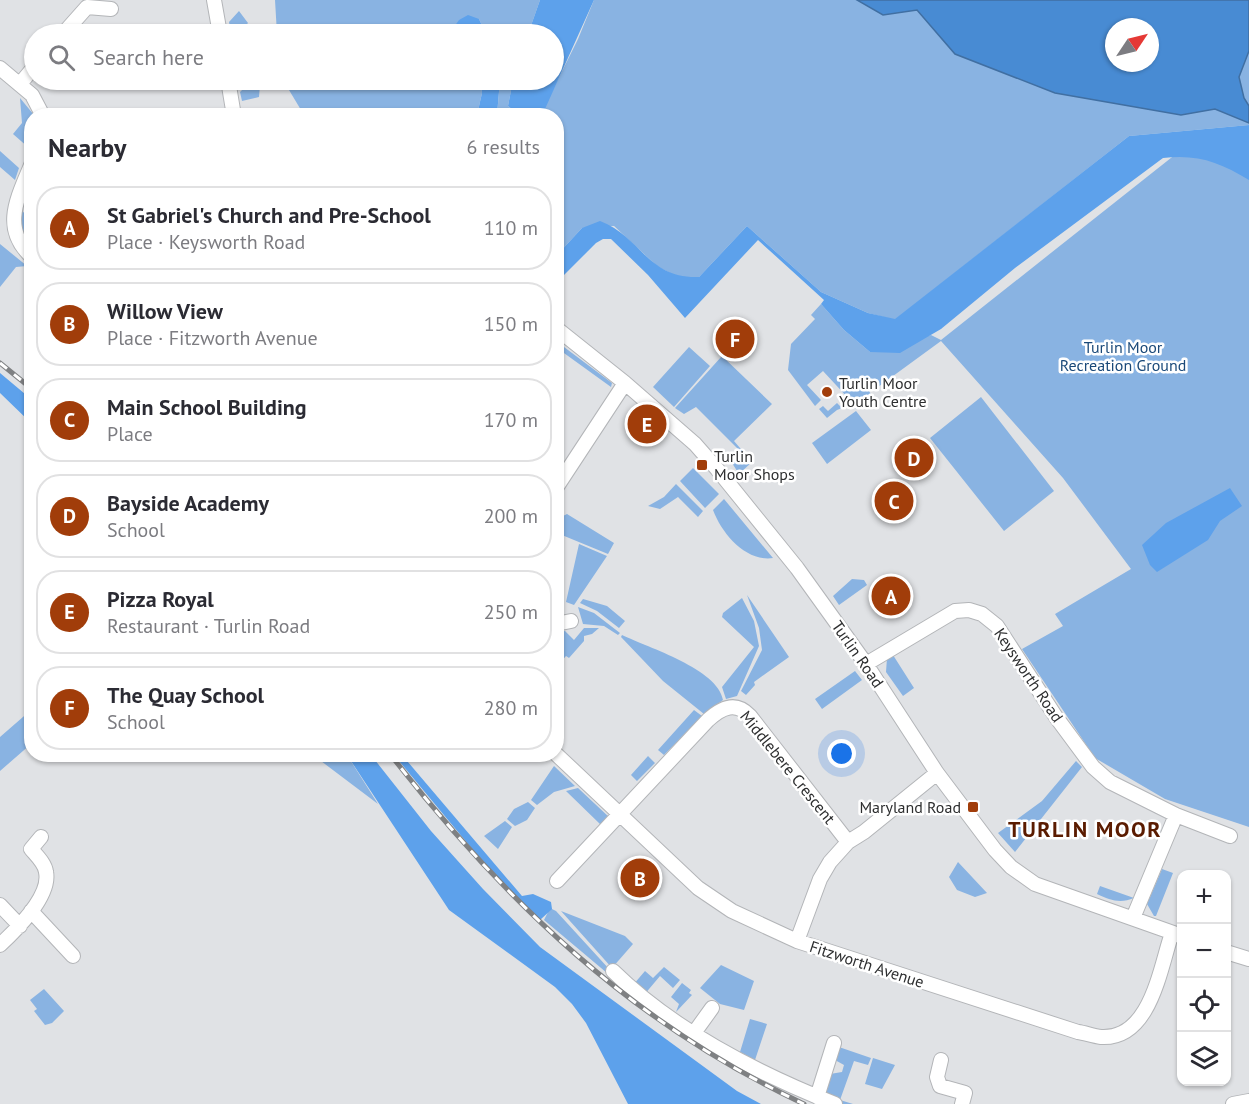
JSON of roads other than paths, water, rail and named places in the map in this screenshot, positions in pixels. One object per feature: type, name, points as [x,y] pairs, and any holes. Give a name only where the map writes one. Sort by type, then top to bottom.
[{"type":"street","points":[[214,0],[218,24]]},
{"type":"street","points":[[72,24],[87,7],[111,9]]},
{"type":"street","points":[[0,68],[24,88]]},
{"type":"street","points":[[20,84],[24,79]]},
{"type":"street","points":[[26,90],[39,108]]},
{"type":"street","points":[[230,90],[233,108]]},
{"type":"street","points":[[24,182],[10,221],[17,242],[24,249]]},
{"type":"street","name":"Turlin Road","points":[[564,334],[625,383],[695,444],[717,468],[797,568],[866,664],[938,773],[995,850],[1011,867],[1035,884],[1177,934]]},
{"type":"street","points":[[564,476],[625,383]]},
{"type":"street","name":"Keysworth Road","points":[[866,664],[955,611],[969,610],[982,614],[997,626],[1056,717],[1093,767],[1110,782],[1176,815],[1230,836]]},
{"type":"street","points":[[564,622],[571,621]]},
{"type":"street","name":"Middlebere Crescent","points":[[620,812],[708,720],[722,709],[736,706],[750,716],[848,842]]},
{"type":"street","name":"Fitzworth Avenue","points":[[564,761],[698,888],[732,911],[797,941],[1100,1037],[1124,1031],[1143,1015],[1177,934]]},
{"type":"street","points":[[797,941],[820,879],[848,842],[938,773]]},
{"type":"street","points":[[557,881],[620,812]]},
{"type":"street","points":[[1133,918],[1176,815]]},
{"type":"street","points":[[0,945],[20,926],[31,911],[47,879],[46,869],[31,849],[40,837]]},
{"type":"street","points":[[0,905],[20,926]]},
{"type":"street","points":[[31,911],[73,956]]},
{"type":"street","points":[[1231,953],[1249,959]]},
{"type":"street","points":[[613,971],[633,991],[694,1033],[765,1074],[835,1104]]},
{"type":"street","points":[[694,1033],[712,1008]]},
{"type":"street","points":[[817,1097],[834,1043]]},
{"type":"street","points":[[941,1060],[938,1082],[940,1086],[965,1093],[962,1104]]},
{"type":"street","points":[[1233,1104],[1249,1101]]},
{"type":"railway","points":[[0,363],[24,382]]},
{"type":"railway","points":[[397,762],[479,860],[576,954],[628,997],[683,1036],[742,1072],[804,1104]]},
{"type":"place","name":"The Quay School","points":[[735,339]]},
{"type":"place","name":"Turlin Moor Youth Centre","points":[[827,392]]},
{"type":"place","name":"Pizza Royal","points":[[647,424]]},
{"type":"place","name":"Bayside Academy","points":[[914,458]]},
{"type":"place","name":"Turlin Moor Shops","points":[[702,465]]},
{"type":"place","name":"Main School Building","points":[[894,501]]},
{"type":"place","name":"St Gabriel's Church and Pre-School","points":[[891,596]]},
{"type":"place","name":"Maryland Road","points":[[973,807]]},
{"type":"place","name":"Willow View","points":[[640,878]]},
{"type":"district","name":"TURLIN MOOR","points":[[1085,829]]},
{"type":"park label","name":"Turlin Moor Recreation Ground","points":[[1123,356]]}]
